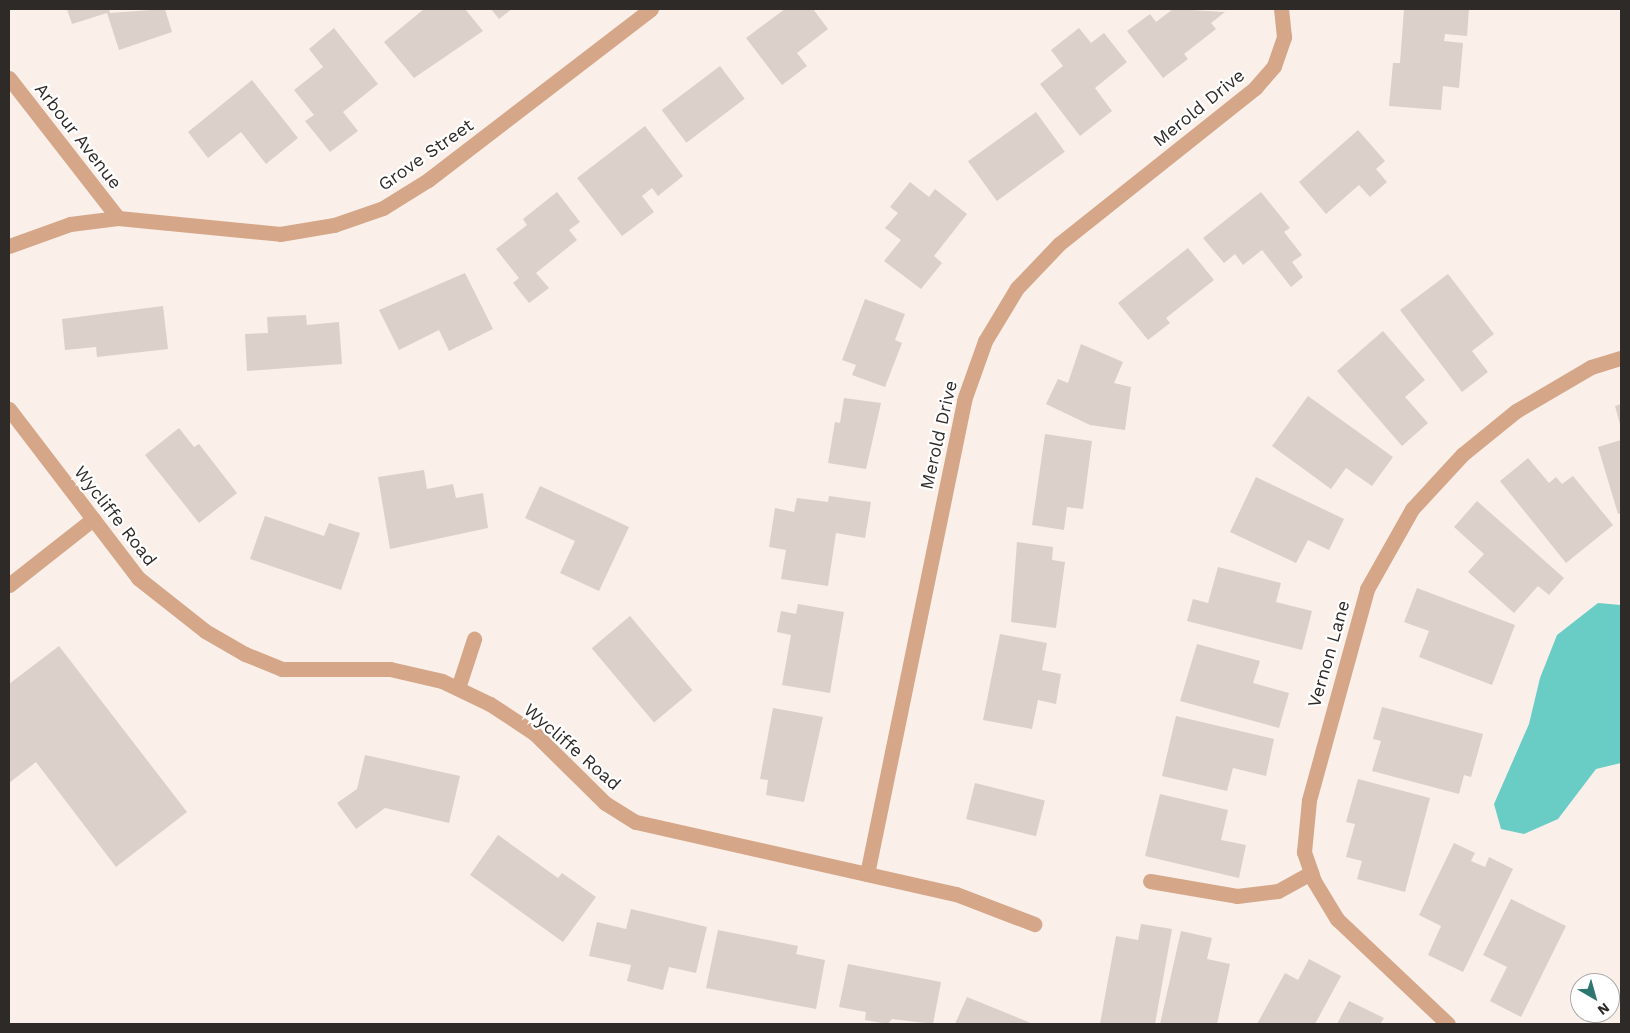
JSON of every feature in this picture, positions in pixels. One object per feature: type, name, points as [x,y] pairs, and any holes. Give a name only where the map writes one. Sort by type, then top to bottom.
[{"type":"street","name":"Grove Street","points":[[9,246],[70,224],[118,218],[280,234],[334,225],[383,208],[428,180],[651,9]]},
{"type":"street","name":"Merold Drive","points":[[868,874],[964,400],[985,341],[1017,288],[1059,244],[1255,88],[1274,66],[1284,37],[1281,9]]},
{"type":"street","name":"Arbour Avenue","points":[[9,78],[118,218]]},
{"type":"street","name":"Vernon Lane","points":[[1448,1024],[1337,919],[1311,873],[1304,852],[1309,800],[1367,589],[1412,509],[1463,454],[1516,410],[1591,367],[1621,358]]},
{"type":"street","name":"Wycliffe Road","points":[[9,410],[138,578],[205,632],[245,654],[282,669],[390,669],[458,688],[534,733],[605,803],[636,822],[956,894],[1034,924]]},
{"type":"street","points":[[9,585],[93,519]]},
{"type":"street","points":[[458,688],[474,639]]},
{"type":"street","points":[[1150,880],[1246,896],[1278,891],[1311,873]]},
{"type":"water","points":[[1598,603],[1621,605],[1621,763],[1596,769],[1558,819],[1524,834],[1501,829],[1494,804],[1529,724],[1540,678],[1557,635]]},
{"type":"building","points":[[67,9],[109,9],[110,13],[165,9],[172,32],[119,50],[107,13],[72,24]]},
{"type":"building","points":[[424,9],[465,9],[483,31],[414,78],[384,42]]},
{"type":"building","points":[[491,9],[512,9],[499,19]]},
{"type":"building","points":[[785,9],[813,9],[828,29],[797,53],[807,66],[782,85],[746,38]]},
{"type":"building","points":[[1173,9],[1225,12],[1211,23],[1216,29],[1184,54],[1188,59],[1163,78],[1127,31],[1150,14],[1156,22]]},
{"type":"building","points":[[1404,9],[1469,9],[1467,36],[1445,34],[1444,41],[1463,43],[1459,88],[1443,86],[1441,110],[1389,106],[1393,63],[1400,63]]},
{"type":"building","points":[[334,28],[378,84],[343,112],[358,131],[330,152],[305,121],[314,115],[294,90],[323,67],[309,49]]},
{"type":"building","points":[[1079,28],[1091,43],[1104,33],[1127,62],[1095,88],[1112,111],[1080,136],[1040,84],[1063,66],[1051,50]]},
{"type":"building","points":[[720,66],[745,99],[686,143],[662,110]]},
{"type":"building","points":[[252,80],[298,138],[266,164],[241,132],[208,158],[188,132]]},
{"type":"building","points":[[1036,112],[1065,152],[997,201],[968,161]]},
{"type":"building","points":[[645,126],[683,176],[658,196],[652,188],[642,196],[654,212],[622,236],[577,178]]},
{"type":"building","points":[[1358,130],[1385,161],[1376,169],[1387,182],[1370,197],[1359,185],[1326,214],[1299,182]]},
{"type":"building","points":[[910,182],[929,197],[935,189],[967,214],[934,256],[942,263],[921,289],[884,261],[901,240],[885,228],[898,213],[890,207]]},
{"type":"building","points":[[557,192],[580,222],[569,230],[577,240],[536,273],[549,288],[529,303],[513,283],[519,278],[496,249],[527,225],[523,219]]},
{"type":"building","points":[[1261,192],[1290,228],[1284,232],[1302,255],[1292,262],[1303,277],[1291,287],[1262,250],[1243,265],[1235,254],[1224,263],[1203,238]]},
{"type":"building","points":[[1188,248],[1214,280],[1166,318],[1170,323],[1148,340],[1118,303]]},
{"type":"building","points":[[465,273],[493,329],[449,351],[439,330],[399,350],[379,310]]},
{"type":"building","points":[[1448,274],[1494,334],[1472,351],[1488,372],[1462,392],[1400,310]]},
{"type":"building","points":[[865,299],[905,314],[895,340],[902,343],[885,387],[852,375],[856,365],[842,360]]},
{"type":"building","points":[[163,306],[168,349],[97,357],[96,347],[65,350],[62,319]]},
{"type":"building","points":[[306,315],[307,325],[339,322],[342,364],[247,371],[245,334],[268,333],[267,317]]},
{"type":"building","points":[[1383,331],[1425,380],[1405,397],[1428,423],[1402,446],[1337,371]]},
{"type":"building","points":[[1081,344],[1123,362],[1114,383],[1131,387],[1125,430],[1090,425],[1046,404],[1058,379],[1068,383]]},
{"type":"building","points":[[1308,396],[1393,457],[1372,486],[1346,468],[1331,489],[1272,446]]},
{"type":"building","points":[[844,398],[881,403],[866,469],[828,463],[835,422],[840,423]]},
{"type":"building","points":[[1621,404],[1621,428],[1615,406]]},
{"type":"building","points":[[179,428],[194,447],[199,444],[237,493],[199,523],[145,455]]},
{"type":"building","points":[[1045,434],[1092,441],[1083,509],[1067,507],[1064,530],[1032,525]]},
{"type":"building","points":[[1621,440],[1621,513],[1618,514],[1598,447]]},
{"type":"building","points":[[1528,458],[1549,483],[1556,477],[1562,484],[1573,476],[1613,525],[1566,563],[1500,481]]},
{"type":"building","points":[[424,470],[427,489],[453,484],[456,498],[483,493],[488,528],[390,549],[378,477]]},
{"type":"building","points":[[1256,477],[1344,519],[1329,550],[1308,540],[1296,563],[1230,532]]},
{"type":"building","points":[[540,486],[629,527],[599,591],[560,573],[575,541],[525,518]]},
{"type":"building","points":[[829,496],[871,502],[865,538],[836,533],[828,586],[781,579],[786,550],[769,547],[775,508],[794,512],[797,498],[828,502]]},
{"type":"building","points":[[1477,501],[1564,578],[1549,595],[1538,586],[1514,613],[1468,572],[1484,554],[1454,527]]},
{"type":"building","points":[[265,516],[324,536],[329,523],[360,533],[341,590],[250,559]]},
{"type":"building","points":[[1017,542],[1053,547],[1052,560],[1065,562],[1056,628],[1011,622]]},
{"type":"building","points":[[1218,567],[1281,583],[1276,602],[1312,611],[1302,650],[1187,621],[1193,599],[1208,603]]},
{"type":"building","points":[[1417,588],[1515,625],[1492,685],[1419,657],[1429,631],[1404,622]]},
{"type":"building","points":[[798,604],[844,612],[830,693],[782,685],[791,635],[777,632],[781,611],[796,614]]},
{"type":"building","points":[[630,616],[692,690],[654,722],[592,648]]},
{"type":"building","points":[[1000,634],[1047,643],[1042,670],[1061,674],[1056,704],[1038,700],[1032,729],[983,720]]},
{"type":"building","points":[[1197,644],[1260,661],[1253,683],[1289,693],[1279,728],[1180,701]]},
{"type":"building","points":[[59,646],[187,812],[116,867],[36,762],[9,783],[9,684]]},
{"type":"building","points":[[1382,707],[1483,734],[1471,777],[1464,775],[1459,794],[1372,771],[1381,741],[1373,739]]},
{"type":"building","points":[[773,708],[823,717],[804,802],[766,795],[768,780],[760,779]]},
{"type":"building","points":[[1176,716],[1274,739],[1266,776],[1233,768],[1227,791],[1162,776]]},
{"type":"building","points":[[365,755],[460,776],[449,823],[385,808],[356,829],[337,803],[357,789]]},
{"type":"building","points":[[1358,779],[1430,798],[1405,892],[1357,879],[1362,861],[1346,857],[1355,824],[1346,822]]},
{"type":"building","points":[[975,783],[1045,800],[1036,836],[966,819]]},
{"type":"building","points":[[1160,794],[1228,810],[1221,840],[1246,845],[1239,878],[1145,856]]},
{"type":"building","points":[[498,835],[558,878],[562,873],[596,897],[563,942],[470,875]]},
{"type":"building","points":[[1454,843],[1475,853],[1471,861],[1485,867],[1489,857],[1513,869],[1463,972],[1428,955],[1441,926],[1419,915]]},
{"type":"building","points":[[1511,899],[1566,926],[1521,1017],[1490,1001],[1507,967],[1483,955]]},
{"type":"building","points":[[631,909],[707,927],[696,973],[669,967],[663,990],[627,981],[631,965],[589,956],[597,922],[626,929]]},
{"type":"building","points":[[1141,924],[1172,929],[1155,1024],[1100,1024],[1116,936],[1138,940]]},
{"type":"building","points":[[718,930],[798,946],[796,954],[825,960],[816,1009],[706,988]]},
{"type":"building","points":[[1181,931],[1212,938],[1207,959],[1230,964],[1217,1024],[1160,1024]]},
{"type":"building","points":[[1309,959],[1341,976],[1315,1024],[1257,1024],[1285,973],[1298,980]]},
{"type":"building","points":[[848,964],[941,982],[933,1024],[892,1019],[888,1024],[865,1020],[866,1012],[839,1007]]},
{"type":"building","points":[[967,997],[1033,1024],[955,1024]]},
{"type":"building","points":[[1349,1001],[1384,1018],[1380,1024],[1337,1024]]}]
